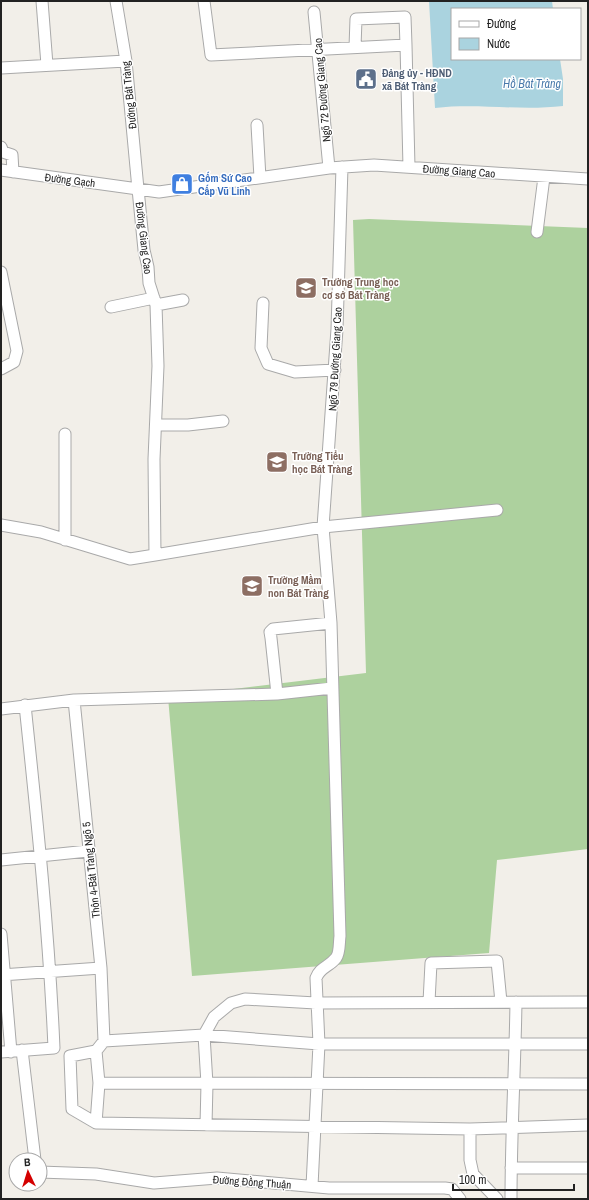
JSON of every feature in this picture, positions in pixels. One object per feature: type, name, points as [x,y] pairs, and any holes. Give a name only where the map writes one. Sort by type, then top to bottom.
[{"type":"street","points":[[42,1],[47,65]]},
{"type":"street","name":"Đường Bát Tràng","points":[[116,1],[126,61],[138,189]]},
{"type":"street","points":[[204,1],[210,55],[319,48],[406,45]]},
{"type":"street","name":"Ngõ 72 Đường Giang Cao","points":[[314,12],[319,48],[329,168]]},
{"type":"street","points":[[355,47],[356,19],[405,17],[409,167]]},
{"type":"street","points":[[1,68],[126,61]]},
{"type":"street","points":[[257,126],[260,178]]},
{"type":"street","points":[[1,146],[3,152],[12,155],[13,172]]},
{"type":"street","name":"Đường Giang Cao","points":[[155,555],[154,460],[158,366],[154,301],[144,250],[138,189],[159,192],[329,168],[374,165],[588,179]]},
{"type":"street","name":"Ngõ 79 Đường Giang Cao","points":[[316,1003],[316,978],[318,972],[336,959],[340,936],[331,623],[323,527],[335,370],[342,168]]},
{"type":"street","name":"Đường Gạch","points":[[1,170],[138,189]]},
{"type":"street","points":[[537,232],[544,177]]},
{"type":"street","points":[[1,272],[6,290],[17,351],[14,362],[1,369]]},
{"type":"street","points":[[111,307],[154,301],[183,300]]},
{"type":"street","points":[[263,303],[261,348],[268,364],[295,372],[335,370]]},
{"type":"street","points":[[156,425],[188,425],[223,421]]},
{"type":"street","points":[[65,434],[65,540]]},
{"type":"street","points":[[1,525],[41,532],[130,559],[323,527],[497,510]]},
{"type":"street","points":[[277,694],[270,632],[272,629],[331,623]]},
{"type":"street","points":[[1,709],[25,704],[74,700],[277,694],[332,688]]},
{"type":"street","name":"Thôn 4-Bát Tràng Ngõ 5","points":[[74,700],[88,851],[101,968],[104,1041]]},
{"type":"street","points":[[25,704],[41,856],[51,973],[54,1048]]},
{"type":"street","points":[[1,860],[88,851]]},
{"type":"street","points":[[1,934],[3,975],[11,1051],[33,1152]]},
{"type":"street","points":[[429,1002],[431,963],[497,961],[501,1002]]},
{"type":"street","points":[[3,975],[51,973],[101,968]]},
{"type":"street","points":[[206,1125],[207,1084],[204,1035],[214,1017],[236,1001],[245,999],[316,1003],[588,1002]]},
{"type":"street","points":[[511,1199],[511,1128],[514,1085],[516,1002]]},
{"type":"street","points":[[312,1186],[319,1044],[316,1003]]},
{"type":"street","points":[[11,1051],[54,1048],[70,1056],[96,1051],[104,1041],[204,1035],[319,1044],[588,1044]]},
{"type":"street","points":[[96,1051],[99,1083],[96,1123]]},
{"type":"street","points":[[70,1056],[72,1109],[96,1123],[470,1129],[588,1125]]},
{"type":"street","points":[[99,1083],[588,1084]]},
{"type":"street","points":[[470,1129],[470,1160],[473,1174],[497,1199]]},
{"type":"street","points":[[511,1168],[588,1168]]},
{"type":"street","name":"Đường Đồng Thuận","points":[[48,1172],[96,1174],[154,1183],[217,1178],[312,1186],[446,1188],[452,1189],[460,1199]]},
{"type":"green space","points":[[369,219],[588,228],[588,849],[497,860],[489,953],[192,976],[168,697],[366,673],[353,220]]},
{"type":"water","name":"Hồ Bát Tràng","points":[[429,1],[552,1],[553,8],[451,8],[451,60],[560,60],[563,79],[563,106],[531,108],[467,106],[435,108]]},
{"type":"place","name":"Đảng ủy - HĐND xã Bát Tràng","points":[[366,79]]},
{"type":"place","name":"Gốm Sứ Cao Cấp Vũ Linh","points":[[182,184]]},
{"type":"place","name":"Trường Trung học cơ sở Bát Tràng","points":[[306,288]]},
{"type":"place","name":"Trường Tiểu học Bát Tràng","points":[[277,462]]},
{"type":"place","name":"Trường Mầm non Bát Tràng","points":[[252,586]]}]
